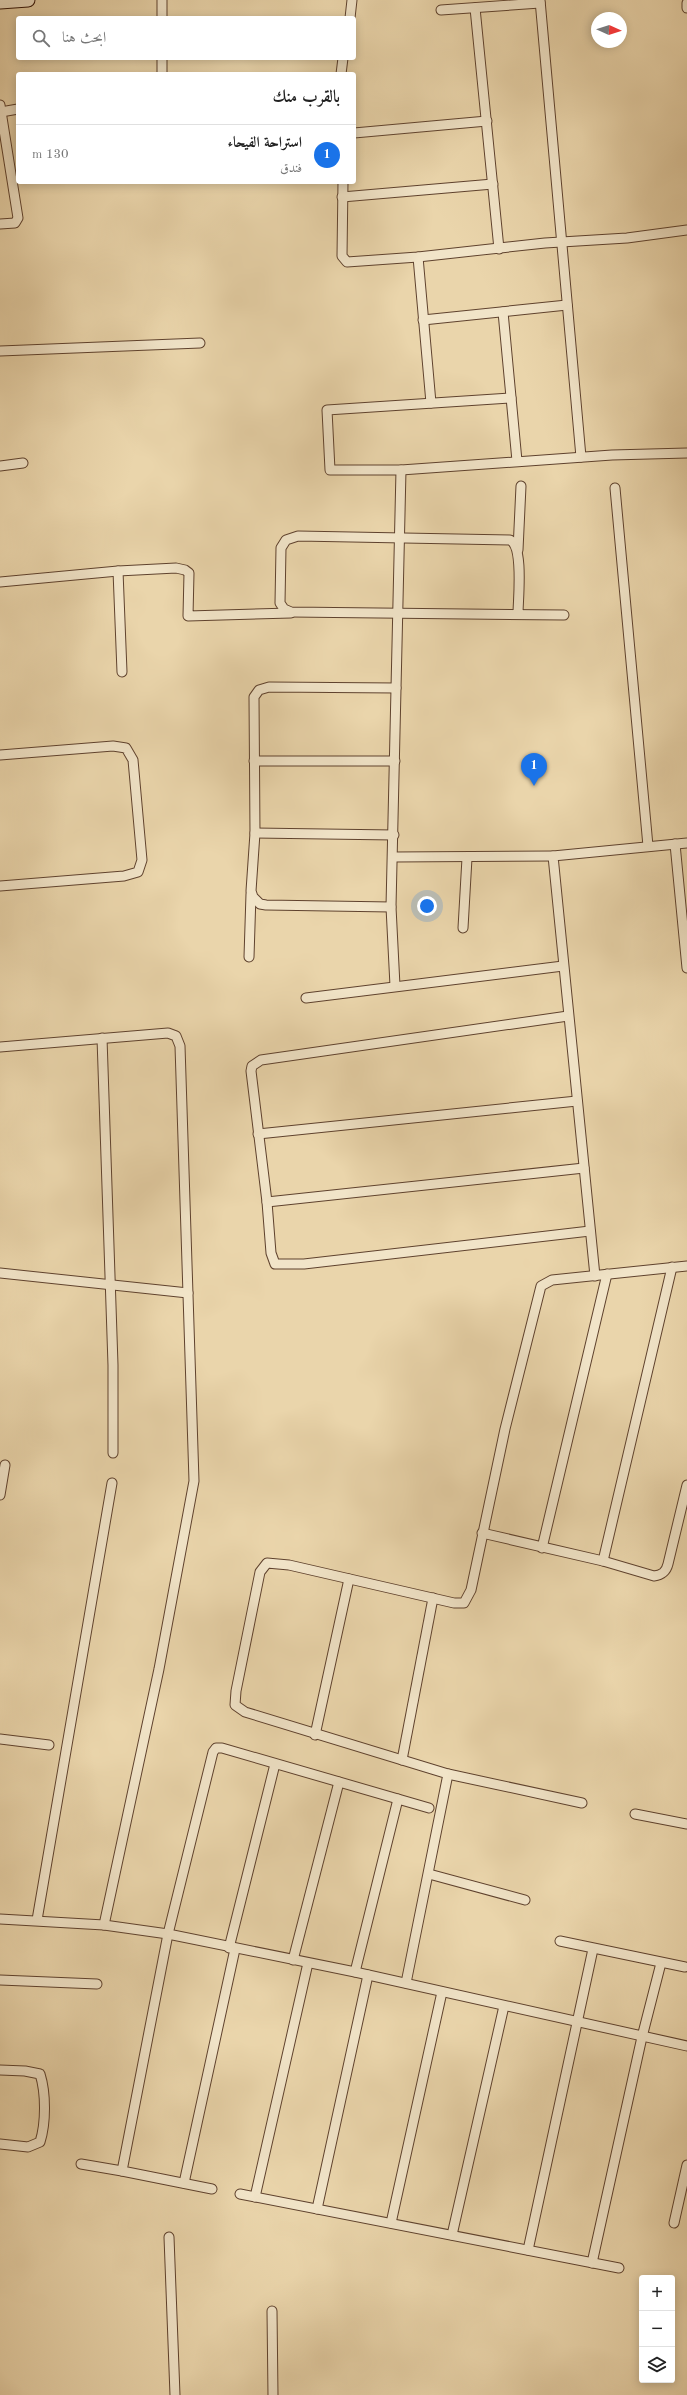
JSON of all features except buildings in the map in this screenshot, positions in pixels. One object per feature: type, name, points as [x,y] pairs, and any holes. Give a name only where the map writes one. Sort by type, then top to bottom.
[{"type":"main road","points":[[0,2],[28,0]]},
{"type":"street","points":[[162,0],[162,16]]},
{"type":"street","points":[[350,16],[352,0]]},
{"type":"street","points":[[441,10],[540,2],[581,457]]},
{"type":"street","points":[[687,3],[687,8]]},
{"type":"street","points":[[475,8],[499,249]]},
{"type":"street","points":[[162,60],[162,72]]},
{"type":"street","points":[[341,72],[344,60]]},
{"type":"street","points":[[0,224],[15,223],[18,218],[1,108],[16,108]]},
{"type":"street","points":[[356,133],[487,121]]},
{"type":"street","points":[[343,184],[342,256],[344,261],[418,257],[562,242],[627,238],[687,230]]},
{"type":"street","points":[[342,197],[493,184]]},
{"type":"street","points":[[418,257],[431,403]]},
{"type":"street","points":[[423,320],[567,305]]},
{"type":"street","points":[[503,312],[517,461]]},
{"type":"street","points":[[0,351],[200,343]]},
{"type":"street","points":[[511,398],[327,410],[330,470],[401,470],[581,457],[687,454]]},
{"type":"street","points":[[0,466],[23,463]]},
{"type":"street","points":[[396,986],[391,907],[394,857],[401,470]]},
{"type":"street","points":[[518,614],[518,553],[521,486]]},
{"type":"street","points":[[615,488],[648,846]]},
{"type":"street","points":[[299,613],[284,609],[280,603],[281,548],[286,540],[298,536],[399,536],[507,539],[515,543],[518,553]]},
{"type":"street","points":[[0,582],[155,568],[185,570],[189,573],[188,616],[299,613],[564,615]]},
{"type":"street","points":[[118,571],[122,672]]},
{"type":"street","points":[[249,957],[255,833],[254,697],[259,690],[269,687],[396,688]]},
{"type":"street","points":[[0,755],[112,746],[126,748],[133,760],[142,860],[138,872],[124,876],[0,886]]},
{"type":"street","points":[[254,761],[395,761]]},
{"type":"street","points":[[255,833],[394,835]]},
{"type":"street","points":[[394,857],[466,858],[553,856],[687,843]]},
{"type":"street","points":[[675,844],[687,968]]},
{"type":"street","points":[[553,856],[595,1276]]},
{"type":"street","points":[[463,928],[466,858]]},
{"type":"street","points":[[252,891],[256,902],[266,905],[391,907]]},
{"type":"street","points":[[306,998],[563,966]]},
{"type":"street","points":[[568,1016],[261,1060],[252,1066],[251,1071],[267,1202],[272,1259],[275,1264],[280,1265],[590,1231]]},
{"type":"street","points":[[0,1047],[168,1033],[179,1040],[193,1488],[159,1669],[104,1924]]},
{"type":"street","points":[[102,1038],[113,1453]]},
{"type":"street","points":[[258,1134],[577,1101]]},
{"type":"street","points":[[267,1202],[584,1168]]},
{"type":"street","points":[[582,1803],[448,1774],[315,1735],[244,1712],[235,1705],[236,1692],[260,1572],[263,1565],[271,1562],[459,1604],[468,1598],[505,1428],[541,1286],[548,1281],[687,1266]]},
{"type":"street","points":[[603,1562],[672,1267]]},
{"type":"street","points":[[0,1273],[188,1293]]},
{"type":"street","points":[[542,1548],[607,1274]]},
{"type":"street","points":[[0,1494],[5,1465]]},
{"type":"street","points":[[37,1920],[112,1484]]},
{"type":"street","points":[[482,1533],[603,1562],[654,1576],[664,1573],[671,1555],[687,1485]]},
{"type":"street","points":[[315,1735],[349,1579]]},
{"type":"street","points":[[402,1760],[433,1598]]},
{"type":"street","points":[[0,1739],[49,1745]]},
{"type":"street","points":[[122,2171],[168,1934],[213,1752],[216,1748],[222,1748],[428,1808]]},
{"type":"street","points":[[184,2183],[232,1949],[276,1764]]},
{"type":"street","points":[[406,1984],[448,1774]]},
{"type":"street","points":[[293,1960],[339,1782]]},
{"type":"street","points":[[355,1972],[398,1799]]},
{"type":"street","points":[[635,1814],[687,1824]]},
{"type":"street","points":[[429,1874],[525,1900]]},
{"type":"street","points":[[0,1919],[104,1924],[168,1934],[232,1949],[355,1972],[687,2046]]},
{"type":"street","points":[[560,1941],[685,1967]]},
{"type":"street","points":[[528,2250],[576,2022],[593,1949]]},
{"type":"street","points":[[255,2197],[308,1963]]},
{"type":"street","points":[[592,2263],[642,2037],[661,1963]]},
{"type":"street","points":[[317,2209],[368,1975]]},
{"type":"street","points":[[0,1980],[97,1984]]},
{"type":"street","points":[[391,2223],[442,1992]]},
{"type":"street","points":[[452,2235],[504,2006]]},
{"type":"street","points":[[0,2070],[25,2070],[40,2074],[43,2085],[42,2134],[40,2142],[28,2146],[0,2144]]},
{"type":"street","points":[[81,2164],[212,2189]]},
{"type":"street","points":[[674,2223],[687,2165]]},
{"type":"street","points":[[240,2194],[619,2268]]},
{"type":"street","points":[[169,2237],[175,2395]]},
{"type":"street","points":[[272,2311],[273,2395]]},
{"type":"place","name":"استراحة الفيحاء","points":[[534,786]]}]
